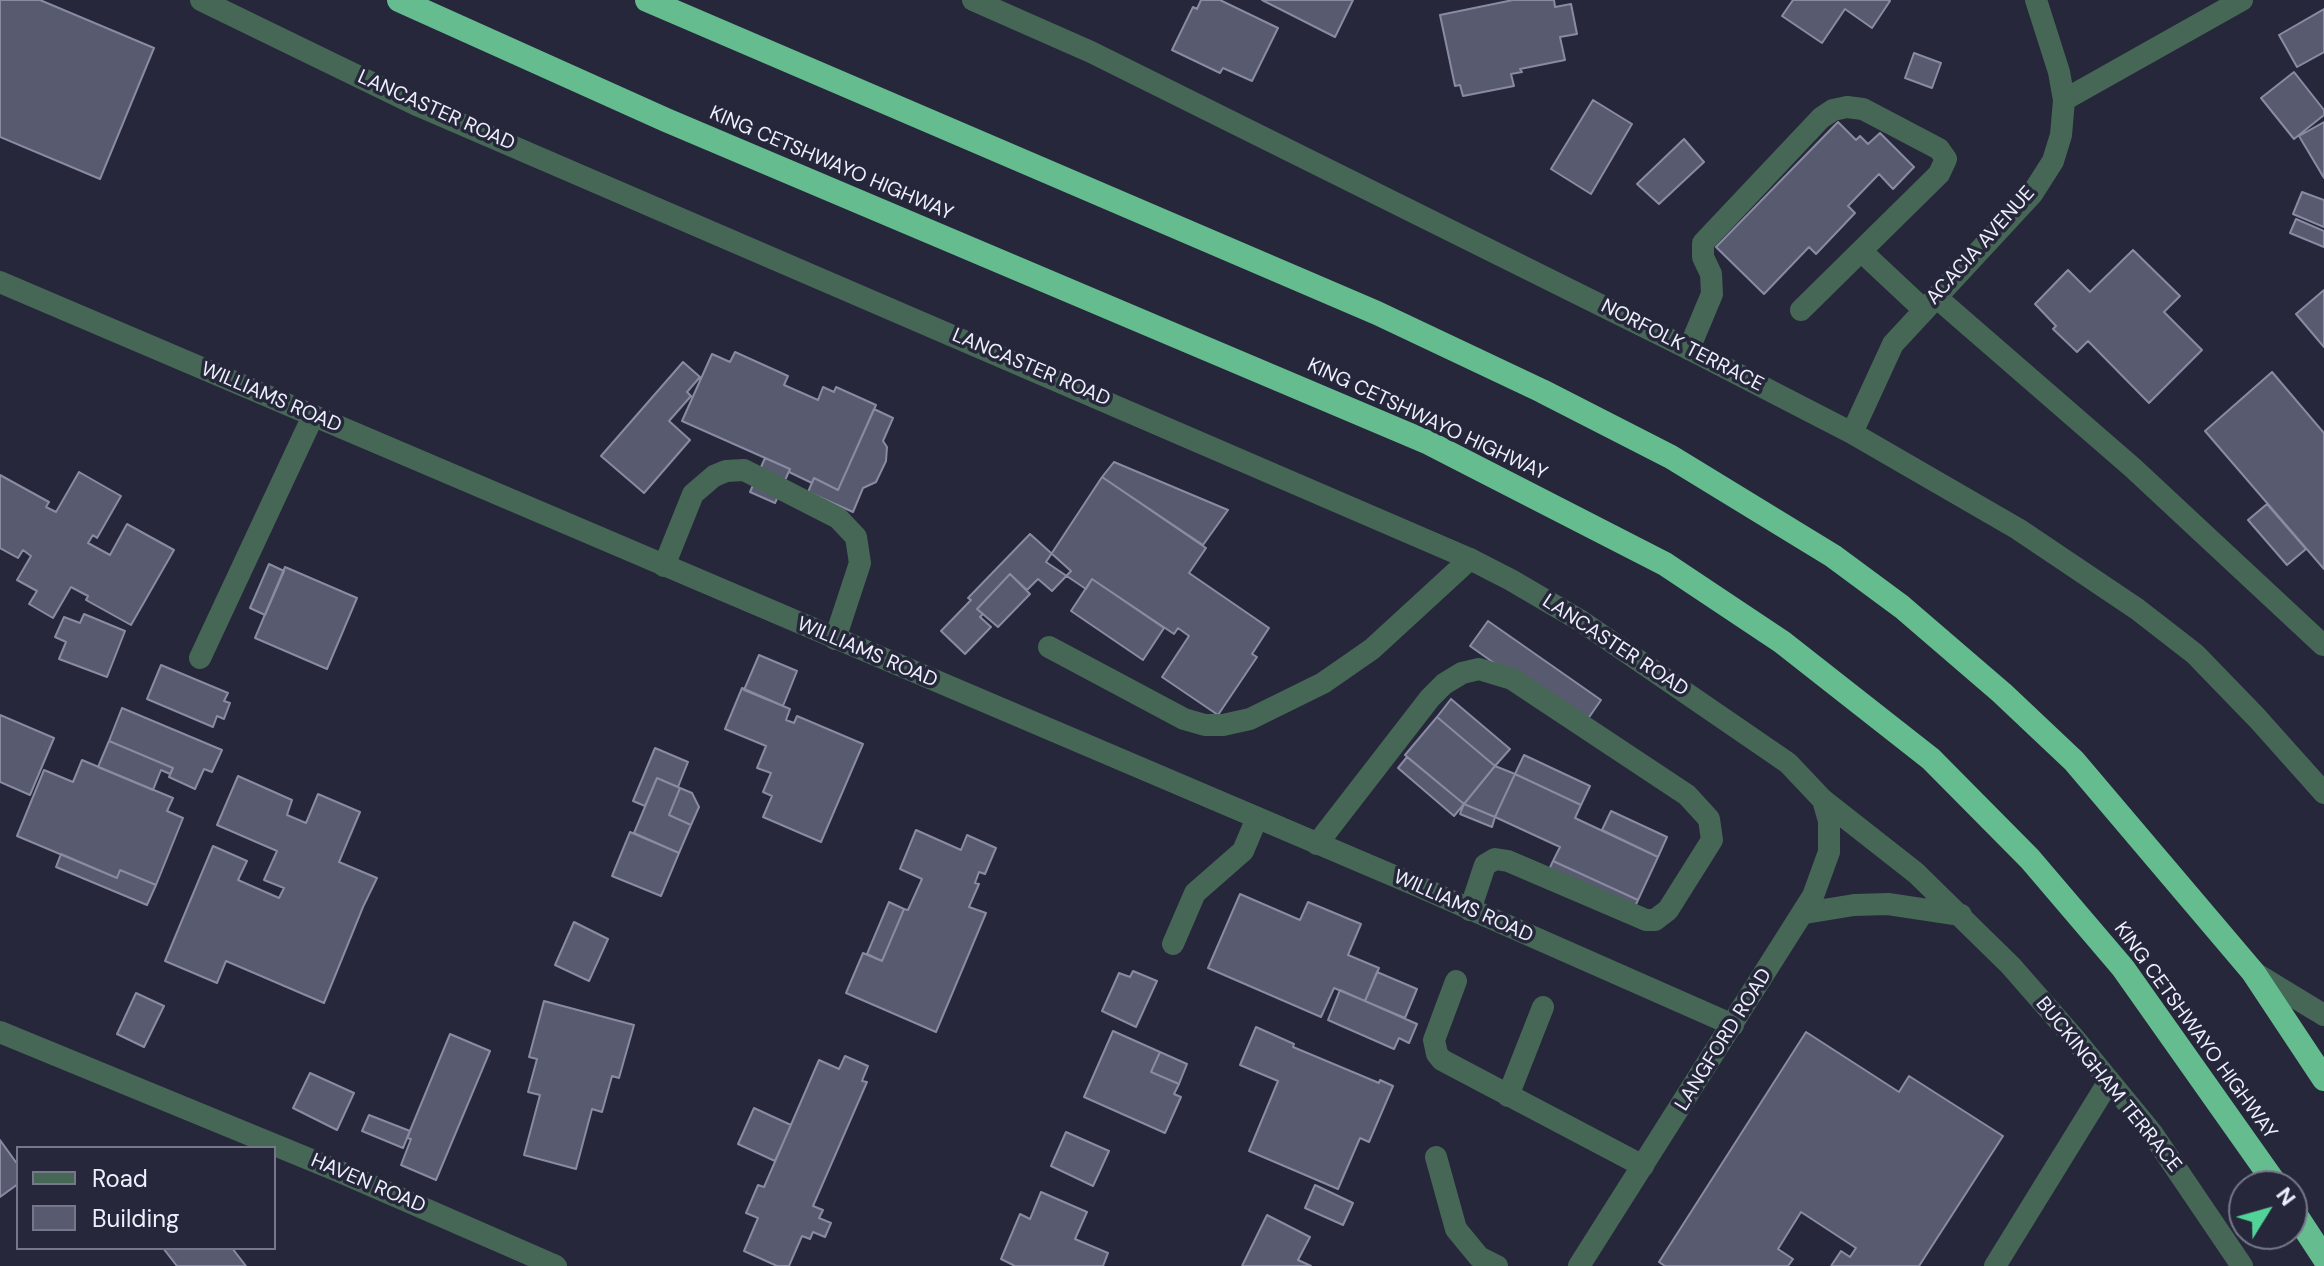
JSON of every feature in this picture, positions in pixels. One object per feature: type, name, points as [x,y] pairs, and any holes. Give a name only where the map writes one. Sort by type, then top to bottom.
[{"type":"highway","name":"KING CETSHWAYO HIGHWAY","points":[[399,0],[666,120],[1429,443],[1665,564],[1782,642],[1931,759],[2019,848],[2123,968],[2266,1170]]},
{"type":"highway","points":[[647,0],[1377,313],[1542,391],[1671,457],[1833,556],[1902,607],[2002,693],[2074,761],[2253,972],[2324,1079]]},
{"type":"highway","points":[[2308,1234],[2324,1258]]},
{"type":"street","name":"LANCASTER ROAD","points":[[201,0],[419,106],[1470,559],[1581,621],[1788,763],[1823,800]]},
{"type":"street","name":"NORFOLK TERRACE","points":[[973,0],[1091,52],[1689,349],[1852,433],[2018,529],[2137,609],[2195,654],[2324,793]]},
{"type":"street","name":"ACACIA AVENUE","points":[[1852,433],[1893,344],[2032,194],[2053,161],[2061,135],[2064,100],[2059,72],[2036,0]]},
{"type":"street","points":[[2064,100],[2242,0]]},
{"type":"street","points":[[1689,349],[1712,294],[1711,274],[1703,257],[1703,243],[1813,124],[1833,110],[1847,107],[1863,109],[1939,149],[1946,159],[1939,174],[1801,310]]},
{"type":"street","points":[[1861,251],[2133,468],[2323,645]]},
{"type":"street","name":"WILLIAMS ROAD","points":[[0,282],[1257,818],[1733,1025]]},
{"type":"street","points":[[200,658],[313,416]]},
{"type":"street","points":[[664,566],[693,494],[714,476],[726,471],[744,470],[838,518],[856,537],[860,563],[835,639]]},
{"type":"street","points":[[1049,647],[1184,719],[1205,725],[1223,725],[1270,711],[1323,683],[1372,649],[1470,559]]},
{"type":"street","points":[[1317,844],[1430,698],[1444,684],[1462,673],[1479,669],[1512,679],[1687,795],[1709,819],[1712,840],[1668,910],[1655,920],[1646,920],[1508,861],[1495,859],[1485,865],[1470,910]]},
{"type":"street","name":"LANGFORD ROAD","points":[[1579,1266],[1805,913],[1829,852],[1829,821],[1823,800]]},
{"type":"street","name":"BUCKINGHAM TERRACE","points":[[1823,800],[1916,873],[2021,978],[2152,1133],[2242,1266]]},
{"type":"street","points":[[1173,944],[1195,893],[1243,851],[1257,818]]},
{"type":"street","points":[[1805,913],[1854,905],[1888,904],[1961,915]]},
{"type":"street","points":[[2253,972],[2324,1015]]},
{"type":"street","points":[[1456,981],[1434,1040],[1437,1054],[1456,1069],[1643,1166]]},
{"type":"street","points":[[1508,1096],[1543,1007]]},
{"type":"street","name":"HAVEN ROAD","points":[[0,1032],[338,1171],[556,1266]]},
{"type":"street","points":[[1995,1266],[2109,1081]]},
{"type":"street","points":[[1436,1157],[1456,1229],[1479,1257],[1497,1266]]},
{"type":"building","points":[[0,0],[40,0],[154,48],[100,179],[0,137]]},
{"type":"building","points":[[1201,0],[1220,0],[1278,28],[1252,81],[1223,68],[1220,73],[1172,50],[1193,7],[1197,9]]},
{"type":"building","points":[[1262,0],[1353,0],[1335,37]]},
{"type":"building","points":[[1513,0],[1554,0],[1555,7],[1571,4],[1577,34],[1560,37],[1565,60],[1520,69],[1522,72],[1511,74],[1514,86],[1463,96],[1460,85],[1455,86],[1440,15]]},
{"type":"building","points":[[1793,0],[1890,1],[1872,28],[1845,9],[1822,43],[1782,16]]},
{"type":"building","points":[[2324,9],[2324,52],[2297,67],[2279,35]]},
{"type":"building","points":[[1914,53],[1941,63],[1932,88],[1905,78]]},
{"type":"building","points":[[2294,72],[2324,110],[2324,115],[2294,139],[2261,98]]},
{"type":"building","points":[[1593,100],[1632,124],[1591,194],[1551,169]]},
{"type":"building","points":[[1838,122],[1856,140],[1860,136],[1868,144],[1880,133],[1914,167],[1893,189],[1879,174],[1848,206],[1855,213],[1816,254],[1809,247],[1764,294],[1716,247]]},
{"type":"building","points":[[2324,122],[2324,178],[2299,136]]},
{"type":"building","points":[[1684,139],[1704,162],[1659,204],[1637,184]]},
{"type":"building","points":[[2302,192],[2324,200],[2324,227],[2293,214]]},
{"type":"building","points":[[2296,219],[2324,231],[2324,247],[2290,233]]},
{"type":"building","points":[[2133,250],[2180,296],[2164,312],[2202,350],[2149,403],[2088,341],[2077,352],[2053,329],[2056,326],[2035,304],[2068,270],[2090,292]]},
{"type":"building","points":[[2324,290],[2324,347],[2296,314]]},
{"type":"building","points":[[735,352],[788,376],[784,385],[818,400],[823,387],[834,392],[836,387],[876,405],[838,490],[814,478],[812,483],[789,472],[790,469],[682,421],[712,354],[730,362]]},
{"type":"building","points":[[683,362],[700,377],[687,392],[691,396],[669,421],[690,440],[644,493],[601,456]]},
{"type":"building","points":[[2272,372],[2324,433],[2324,569],[2205,431]]},
{"type":"building","points":[[874,409],[893,418],[883,441],[887,447],[886,461],[876,482],[863,488],[853,512],[808,492],[814,478],[838,490]]},
{"type":"building","points":[[765,458],[790,469],[775,503],[750,492]]},
{"type":"building","points":[[1114,462],[1228,510],[1203,545],[1102,477]]},
{"type":"building","points":[[79,472],[121,496],[97,538],[93,535],[88,543],[110,555],[127,524],[174,550],[131,625],[86,600],[88,596],[71,587],[53,618],[29,604],[37,591],[17,580],[31,556],[23,550],[18,558],[0,548],[0,475],[49,502],[46,507],[56,512]]},
{"type":"building","points":[[1102,477],[1206,548],[1189,573],[1269,628],[1252,654],[1257,657],[1218,715],[1162,677],[1189,636],[1178,628],[1174,634],[1092,579],[1086,589],[1046,562]]},
{"type":"building","points":[[2267,504],[2306,549],[2287,565],[2248,520]]},
{"type":"building","points":[[1030,534],[1071,571],[1052,591],[1038,579],[1027,590],[1010,574],[977,609],[983,614],[980,617],[991,627],[965,654],[941,631],[971,600],[968,598]]},
{"type":"building","points":[[269,564],[284,571],[265,615],[250,608]]},
{"type":"building","points":[[285,567],[357,598],[327,669],[255,638]]},
{"type":"building","points":[[1010,574],[1030,594],[998,627],[977,609]]},
{"type":"building","points":[[1092,579],[1164,628],[1143,660],[1071,611]]},
{"type":"building","points":[[84,614],[125,631],[107,677],[59,659],[66,642],[55,637],[64,617],[80,623]]},
{"type":"building","points":[[1488,621],[1601,700],[1583,726],[1470,646]]},
{"type":"building","points":[[759,655],[797,671],[783,706],[744,690]]},
{"type":"building","points":[[161,665],[228,693],[224,701],[230,703],[224,719],[217,716],[213,727],[147,699]]},
{"type":"building","points":[[742,688],[790,709],[786,720],[794,723],[797,716],[863,744],[821,842],[763,817],[772,796],[763,792],[771,773],[757,768],[766,746],[725,729]]},
{"type":"building","points":[[1451,699],[1510,749],[1495,766],[1437,717]]},
{"type":"building","points":[[122,708],[222,750],[212,772],[204,769],[195,789],[169,777],[173,768],[109,741]]},
{"type":"building","points":[[0,715],[54,738],[30,795],[0,782]]},
{"type":"building","points":[[1437,717],[1495,766],[1464,804],[1405,755]]},
{"type":"building","points":[[109,741],[173,768],[170,774],[161,770],[153,790],[98,767]]},
{"type":"building","points":[[655,748],[688,762],[678,787],[657,778],[645,806],[633,801]]},
{"type":"building","points":[[1524,755],[1590,786],[1581,805],[1515,774]]},
{"type":"building","points":[[1407,757],[1464,804],[1454,816],[1398,768]]},
{"type":"building","points":[[82,760],[173,798],[167,811],[183,818],[156,885],[120,870],[117,878],[17,836],[44,770],[73,782]]},
{"type":"building","points":[[1495,766],[1515,774],[1495,817],[1464,804]]},
{"type":"building","points":[[1515,774],[1581,805],[1575,818],[1658,857],[1638,900],[1553,861],[1560,847],[1495,817]]},
{"type":"building","points":[[238,776],[292,800],[287,815],[306,823],[318,794],[360,812],[339,862],[377,878],[324,1003],[226,961],[217,983],[165,961],[213,846],[247,861],[238,880],[279,898],[284,888],[264,880],[277,851],[217,825]]},
{"type":"building","points":[[657,778],[680,788],[669,815],[691,825],[679,853],[634,833]]},
{"type":"building","points":[[680,788],[692,793],[699,807],[691,825],[669,815]]},
{"type":"building","points":[[1464,804],[1495,817],[1492,827],[1460,814]]},
{"type":"building","points":[[1611,811],[1667,837],[1658,857],[1602,830]]},
{"type":"building","points":[[916,830],[961,850],[967,835],[996,848],[985,874],[979,872],[975,883],[979,884],[969,907],[986,913],[936,1032],[846,993],[863,953],[882,961],[904,909],[908,910],[922,879],[900,869]]},
{"type":"building","points":[[630,832],[679,853],[661,896],[612,876]]},
{"type":"building","points":[[61,854],[117,878],[120,870],[156,885],[147,905],[56,867]]},
{"type":"building","points":[[1553,861],[1638,900],[1632,913],[1547,874]]},
{"type":"building","points":[[1240,894],[1300,920],[1308,902],[1361,924],[1348,955],[1379,968],[1365,1001],[1334,988],[1321,1017],[1208,968]]},
{"type":"building","points":[[889,902],[904,909],[882,961],[867,954]]},
{"type":"building","points":[[574,922],[608,939],[589,981],[555,965]]},
{"type":"building","points":[[1133,971],[1157,981],[1136,1027],[1102,1011],[1119,973],[1130,977]]},
{"type":"building","points":[[1377,972],[1417,989],[1405,1018],[1365,1001]]},
{"type":"building","points":[[1340,990],[1417,1024],[1409,1043],[1399,1038],[1394,1049],[1328,1020]]},
{"type":"building","points":[[136,993],[164,1006],[144,1047],[117,1034]]},
{"type":"building","points":[[544,1001],[634,1025],[619,1078],[612,1076],[602,1112],[592,1109],[576,1169],[524,1155],[540,1095],[528,1092],[537,1059],[529,1057]]},
{"type":"building","points":[[1256,1027],[1294,1044],[1293,1047],[1393,1086],[1369,1142],[1360,1138],[1338,1189],[1249,1151],[1278,1081],[1240,1065]]},
{"type":"building","points":[[1113,1031],[1160,1052],[1151,1072],[1179,1084],[1174,1094],[1181,1097],[1165,1133],[1084,1097]]},
{"type":"building","points":[[1806,1032],[1899,1092],[1909,1076],[2003,1136],[1919,1266],[1831,1266],[1841,1251],[1850,1257],[1856,1248],[1801,1212],[1778,1249],[1793,1259],[1788,1266],[1665,1266],[1659,1262]]},
{"type":"building","points":[[450,1034],[490,1051],[436,1180],[401,1165],[411,1139],[407,1138]]},
{"type":"building","points":[[1160,1052],[1187,1064],[1179,1084],[1151,1072]]},
{"type":"building","points":[[845,1056],[868,1066],[862,1081],[867,1082],[813,1206],[823,1210],[819,1218],[831,1223],[825,1237],[813,1232],[810,1239],[802,1236],[789,1266],[777,1266],[744,1251],[758,1218],[746,1213],[758,1185],[764,1187],[819,1060],[839,1069]]},
{"type":"building","points":[[310,1073],[354,1093],[337,1130],[293,1108]]},
{"type":"building","points":[[754,1108],[791,1125],[775,1161],[738,1144]]},
{"type":"building","points":[[369,1115],[410,1131],[403,1148],[362,1131]]},
{"type":"building","points":[[1066,1132],[1109,1151],[1093,1186],[1051,1166]]},
{"type":"building","points":[[0,1140],[16,1162],[16,1185],[0,1197]]},
{"type":"building","points":[[1315,1185],[1353,1203],[1343,1225],[1305,1208]]},
{"type":"building","points":[[1041,1192],[1087,1212],[1075,1239],[1108,1253],[1103,1266],[1015,1266],[1001,1259],[1020,1214],[1030,1219]]},
{"type":"building","points":[[1267,1215],[1310,1237],[1298,1260],[1311,1266],[1242,1266]]},
{"type":"building","points":[[165,1250],[234,1250],[246,1266],[177,1266]]}]
